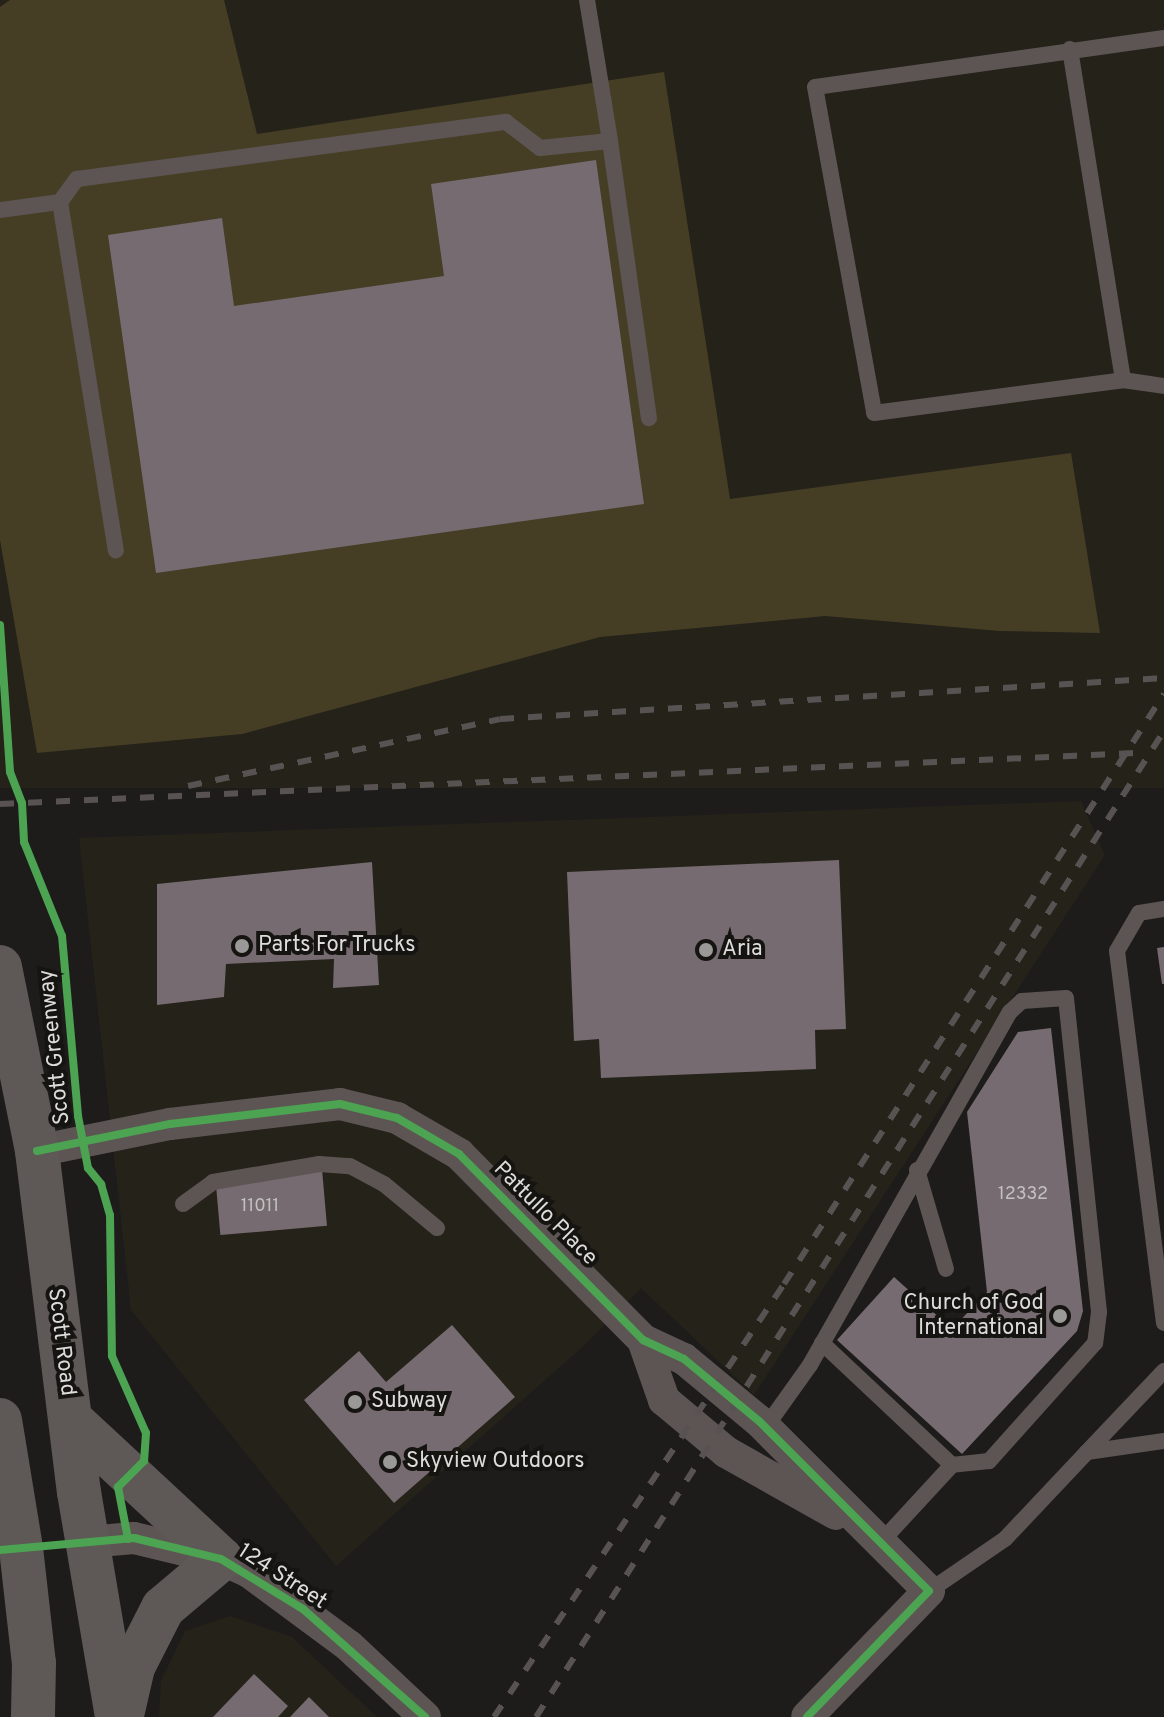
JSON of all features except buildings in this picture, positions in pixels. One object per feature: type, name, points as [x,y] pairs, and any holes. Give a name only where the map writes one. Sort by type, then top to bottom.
[{"type":"main road","name":"Scott Road","points":[[0,967],[37,1151],[87,1542],[119,1717]]},
{"type":"main road","points":[[0,1420],[11,1549],[34,1663],[31,1717]]},
{"type":"main road","points":[[71,1420],[221,1559],[163,1608],[133,1667],[119,1717]]},
{"type":"main road","points":[[11,1549],[87,1542]]},
{"type":"main road","points":[[0,1683],[31,1717]]},
{"type":"street","name":"Pattullo Place","points":[[37,1151],[100,1135],[293,1107],[368,1108],[459,1154],[643,1340],[684,1359],[765,1428],[929,1591]]},
{"type":"street","name":"Pattullo Place","points":[[643,1340],[664,1400],[726,1452],[877,1539]]},
{"type":"street","name":"124 Street","points":[[87,1542],[134,1538],[221,1559],[303,1609],[425,1717]]},
{"type":"street","points":[[807,1717],[929,1591]]},
{"type":"lane","points":[[587,0],[649,418]]},
{"type":"lane","points":[[1164,38],[815,87],[874,413],[1123,380],[1164,386]]},
{"type":"lane","points":[[1070,49],[1123,380]]},
{"type":"lane","points":[[116,551],[60,202],[77,179],[506,122],[540,148],[610,141]]},
{"type":"lane","points":[[0,210],[60,202]]},
{"type":"lane","points":[[1164,909],[1139,913],[1117,951],[1164,1323]]},
{"type":"lane","points":[[765,1428],[822,1343],[917,1170],[1010,1012],[1022,1001],[1066,998],[1099,1312],[1095,1343],[989,1461],[952,1465],[877,1539]]},
{"type":"lane","points":[[183,1204],[213,1182],[319,1164],[350,1166],[384,1184],[437,1228]]},
{"type":"lane","points":[[917,1170],[946,1269]]},
{"type":"lane","points":[[822,1343],[952,1465]]},
{"type":"lane","points":[[929,1591],[1005,1539],[1164,1371]]},
{"type":"lane","points":[[1087,1452],[1164,1441]]},
{"type":"shaded area","points":[[0,0],[1164,0],[1164,788],[0,788]]},
{"type":"shaded area","points":[[10,0],[224,0],[257,134],[664,72],[730,499],[1071,453],[1100,633],[1000,631],[825,616],[600,637],[242,734],[37,753],[0,540],[0,7]]},
{"type":"shaded area","points":[[1081,801],[1105,855],[754,1395],[641,1288],[580,1349],[336,1566],[131,1310],[79,838]]},
{"type":"shaded area","points":[[230,1616],[292,1637],[377,1717],[159,1717],[161,1681],[185,1631]]},
{"type":"railway","points":[[188,786],[500,719],[1164,678]]},
{"type":"railway","points":[[494,1717],[784,1284],[1164,694]]},
{"type":"railway","points":[[536,1717],[1164,731]]},
{"type":"railway","points":[[0,804],[1135,753]]},
{"type":"cycle path","name":"Scott Greenway","points":[[0,625],[10,772],[22,803],[24,842],[62,936],[78,1116],[88,1168],[101,1184],[110,1215],[112,1356],[146,1433],[144,1461],[118,1487],[128,1539]]},
{"type":"cycle path","points":[[37,1151],[170,1124],[340,1104],[397,1118],[459,1154],[643,1340],[684,1359],[759,1421],[929,1591],[807,1717]]},
{"type":"cycle path","points":[[0,1550],[134,1538],[221,1559],[303,1609],[425,1717]]},
{"type":"place","name":"Parts For Trucks","points":[[242,946]]},
{"type":"place","name":"Aria","points":[[706,950]]},
{"type":"place","name":"Church of God International","points":[[1060,1316]]},
{"type":"place","name":"Subway","points":[[355,1402]]},
{"type":"place","name":"Skyview Outdoors","points":[[390,1462]]}]
